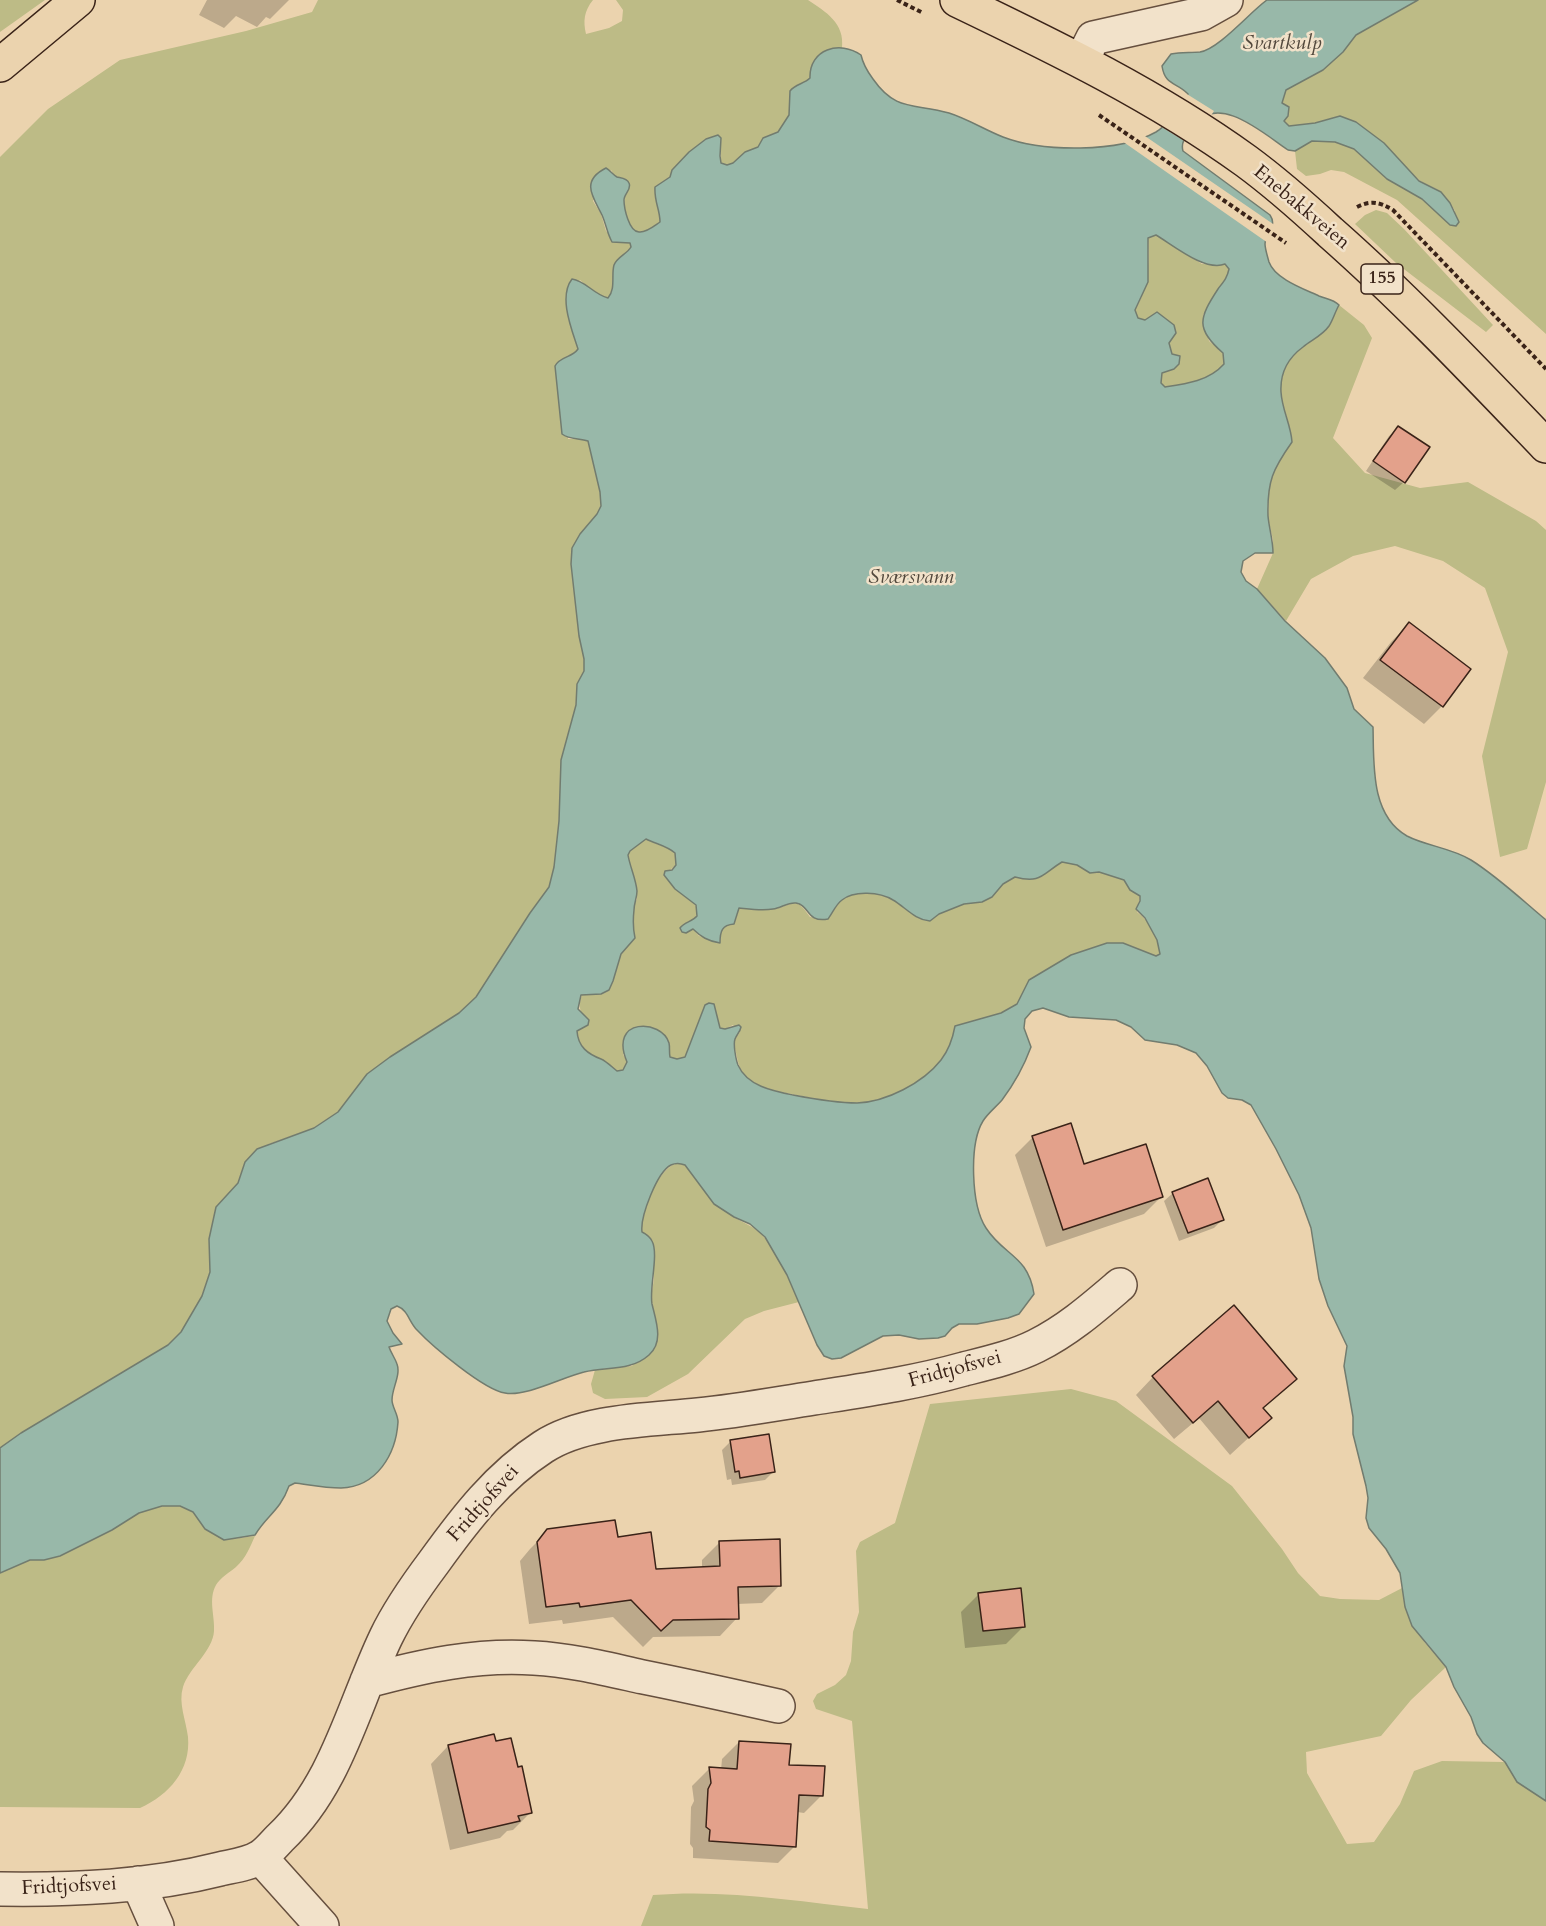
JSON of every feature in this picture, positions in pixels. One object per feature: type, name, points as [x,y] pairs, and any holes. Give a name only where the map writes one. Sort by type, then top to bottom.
[{"type":"main road","points":[[0,65],[78,0]]},
{"type":"main road","name":"155","points":[[957,0],[1082,60]]},
{"type":"main road","name":"Enebakkveien","points":[[1082,60],[1170,109],[1202,130],[1299,204],[1365,262],[1546,446]]},
{"type":"street","points":[[1082,60],[1093,38],[1201,14],[1226,0]]},
{"type":"street","name":"Fridtjofsvei","points":[[0,1889],[57,1890],[138,1883],[193,1876],[261,1857],[289,1829],[321,1787],[344,1740],[367,1681],[402,1605],[454,1534],[489,1493],[514,1467],[546,1445],[563,1436],[600,1426],[724,1412],[897,1386],[974,1366],[1033,1347],[1068,1328],[1120,1285]]},
{"type":"street","points":[[367,1681],[424,1665],[444,1662],[534,1658],[590,1665],[778,1706]]},
{"type":"street","points":[[261,1857],[322,1926]]},
{"type":"street","name":"Fridtjofsvei","points":[[138,1883],[157,1926]]},
{"type":"path","points":[[1117,127],[1274,235]]},
{"type":"path","points":[[1352,209],[1371,202],[1382,203],[1393,210],[1546,369]]},
{"type":"shaded area","points":[[0,0],[45,0],[0,32]]},
{"type":"shaded area","points":[[318,0],[593,0],[585,16],[586,34],[609,28],[622,21],[623,10],[616,0],[808,0],[833,19],[840,32],[842,48],[827,50],[810,78],[790,91],[789,115],[778,132],[763,138],[758,147],[745,152],[734,163],[727,165],[721,163],[721,138],[689,152],[672,170],[670,177],[655,187],[660,222],[652,227],[638,232],[630,226],[625,209],[626,193],[611,170],[593,201],[601,214],[606,231],[619,243],[630,243],[631,247],[614,265],[613,287],[608,298],[596,295],[580,280],[567,303],[578,349],[576,353],[567,356],[568,439],[588,441],[601,506],[572,548],[571,564],[584,671],[577,684],[576,705],[561,760],[559,821],[554,867],[549,887],[476,997],[459,1013],[367,1074],[338,1112],[314,1128],[269,1144],[245,1162],[238,1183],[216,1207],[209,1239],[210,1272],[202,1296],[181,1332],[168,1345],[0,1448],[0,157],[48,109],[120,60],[246,31],[312,12]]},
{"type":"shaded area","points":[[1418,0],[1546,0],[1546,334],[1397,200],[1344,172],[1331,170],[1306,176],[1297,169],[1295,151],[1312,141],[1335,141],[1354,149],[1387,179],[1422,199],[1450,225],[1455,211],[1448,200],[1439,191],[1420,181],[1413,174],[1315,123],[1289,126],[1284,121],[1282,103],[1286,90],[1323,70],[1343,52],[1356,35]]},
{"type":"shaded area","points":[[1376,210],[1387,213],[1404,229],[1493,325],[1486,332],[1396,263],[1355,224],[1365,215]]},
{"type":"shaded area","points":[[1156,235],[1202,264],[1225,264],[1229,269],[1227,279],[1203,315],[1209,341],[1223,353],[1224,364],[1204,378],[1165,387],[1161,383],[1162,373],[1174,369],[1179,364],[1180,356],[1172,354],[1163,337],[1149,324],[1138,318],[1135,310],[1143,294],[1147,275],[1148,238]]},
{"type":"shaded area","points":[[1339,305],[1364,325],[1372,338],[1333,438],[1365,473],[1420,488],[1468,482],[1536,521],[1546,530],[1546,782],[1527,849],[1500,857],[1482,756],[1508,652],[1485,588],[1443,561],[1395,546],[1353,556],[1311,579],[1286,621],[1257,589],[1273,553],[1273,540],[1268,518],[1269,489],[1274,467],[1292,442],[1282,398],[1281,385],[1284,373],[1289,361],[1298,351],[1326,329]]},
{"type":"shaded area","points":[[646,839],[675,853],[676,865],[664,875],[675,888],[696,905],[695,918],[680,928],[686,933],[693,929],[699,936],[720,940],[722,930],[736,919],[739,908],[769,910],[794,903],[801,906],[810,917],[828,919],[842,900],[860,893],[888,897],[915,916],[930,921],[939,914],[964,904],[982,902],[992,897],[1003,884],[1015,877],[1030,879],[1041,877],[1062,862],[1077,865],[1090,873],[1099,872],[1124,880],[1130,890],[1140,896],[1137,912],[1153,931],[1161,954],[1156,956],[1107,943],[1030,980],[1017,1004],[1001,1013],[955,1026],[944,1056],[924,1076],[903,1090],[868,1102],[834,1102],[784,1093],[757,1084],[740,1068],[733,1042],[740,1032],[733,1025],[725,1029],[720,1028],[714,1005],[709,1003],[705,1005],[686,1057],[677,1059],[670,1057],[669,1042],[623,1054],[627,1062],[623,1070],[617,1071],[588,1052],[579,1041],[577,1031],[588,1025],[582,1014],[580,1003],[582,995],[601,994],[613,981],[621,954],[634,938],[633,907],[637,899],[628,855],[629,851]]},
{"type":"shaded area","points":[[678,1163],[685,1164],[700,1186],[718,1205],[763,1236],[778,1258],[799,1302],[764,1311],[745,1319],[688,1374],[647,1397],[605,1399],[593,1393],[591,1384],[595,1370],[632,1366],[658,1331],[651,1297],[654,1279],[651,1238],[642,1232],[642,1224],[647,1203],[657,1182],[671,1166]]},
{"type":"shaded area","points":[[1071,1389],[1116,1401],[1232,1486],[1298,1573],[1320,1596],[1379,1600],[1404,1587],[1405,1607],[1425,1643],[1446,1667],[1411,1700],[1381,1736],[1306,1752],[1307,1773],[1347,1844],[1374,1842],[1400,1804],[1414,1771],[1442,1761],[1505,1762],[1517,1782],[1546,1801],[1546,1926],[641,1926],[653,1895],[734,1895],[868,1909],[852,1721],[816,1709],[813,1701],[817,1694],[835,1685],[846,1675],[851,1661],[853,1632],[859,1612],[856,1551],[860,1542],[895,1523],[930,1404]]},
{"type":"shaded area","points":[[162,1506],[180,1506],[193,1512],[205,1529],[224,1540],[255,1536],[242,1560],[216,1585],[212,1596],[213,1638],[183,1687],[182,1705],[188,1749],[182,1771],[169,1789],[151,1803],[140,1808],[0,1807],[0,1573],[30,1560],[44,1560],[60,1556],[112,1530],[139,1513]]},
{"type":"water","name":"Sværsvann","points":[[1267,0],[1418,0],[1356,35],[1343,52],[1323,70],[1286,90],[1282,103],[1289,107],[1288,116],[1284,121],[1289,126],[1315,123],[1340,116],[1356,122],[1384,143],[1419,181],[1441,192],[1450,203],[1459,222],[1456,226],[1450,225],[1422,199],[1387,179],[1354,149],[1335,142],[1312,141],[1295,151],[1288,150],[1241,119],[1228,114],[1215,113],[1204,117],[1194,126],[1183,144],[1183,151],[1270,215],[1273,223],[1265,246],[1269,262],[1277,274],[1298,287],[1339,305],[1326,329],[1298,351],[1289,361],[1284,373],[1281,385],[1282,399],[1292,442],[1280,460],[1270,484],[1268,516],[1273,553],[1255,553],[1243,561],[1241,572],[1246,581],[1257,589],[1285,621],[1325,658],[1347,688],[1354,709],[1373,727],[1376,787],[1386,815],[1395,827],[1407,836],[1471,860],[1546,920],[1546,1801],[1517,1782],[1505,1762],[1483,1743],[1477,1734],[1446,1667],[1412,1626],[1405,1607],[1400,1573],[1386,1549],[1369,1528],[1366,1518],[1368,1498],[1353,1434],[1353,1417],[1344,1366],[1347,1346],[1328,1306],[1319,1279],[1311,1228],[1299,1195],[1251,1105],[1242,1100],[1228,1098],[1222,1093],[1207,1066],[1196,1053],[1177,1045],[1145,1040],[1131,1027],[1116,1020],[1069,1017],[1043,1008],[1032,1011],[1025,1019],[1024,1028],[1031,1047],[1011,1088],[983,1121],[975,1144],[975,1190],[981,1218],[993,1237],[1021,1263],[1031,1281],[1034,1294],[1019,1314],[977,1324],[959,1324],[945,1336],[938,1338],[883,1336],[841,1358],[832,1359],[824,1356],[787,1275],[765,1237],[750,1224],[714,1204],[685,1165],[674,1164],[666,1169],[655,1185],[642,1225],[642,1232],[652,1241],[655,1254],[651,1297],[658,1338],[654,1350],[642,1360],[626,1366],[584,1372],[523,1392],[505,1393],[484,1384],[446,1356],[414,1327],[404,1310],[397,1306],[391,1309],[387,1321],[402,1344],[389,1347],[398,1368],[392,1400],[398,1419],[396,1434],[389,1457],[382,1467],[365,1482],[341,1488],[295,1483],[289,1486],[282,1501],[255,1535],[224,1540],[205,1529],[193,1512],[180,1506],[162,1506],[139,1513],[112,1530],[60,1556],[44,1560],[30,1560],[0,1573],[0,1448],[21,1433],[168,1345],[181,1332],[202,1296],[210,1272],[209,1239],[216,1207],[238,1183],[245,1162],[257,1149],[314,1128],[338,1112],[367,1074],[459,1013],[476,997],[549,887],[554,867],[559,821],[561,760],[576,705],[577,684],[584,671],[571,564],[572,548],[601,506],[588,441],[562,434],[555,366],[560,360],[578,349],[566,304],[568,286],[572,279],[608,298],[613,286],[614,265],[631,247],[630,243],[612,242],[592,196],[593,178],[606,168],[617,177],[627,180],[629,187],[624,204],[630,224],[635,231],[639,232],[650,229],[660,222],[655,187],[670,177],[672,170],[689,152],[706,139],[718,135],[721,138],[721,163],[727,165],[733,163],[745,152],[758,147],[763,138],[778,132],[789,115],[790,91],[810,78],[811,68],[820,54],[835,48],[853,50],[861,55],[881,90],[906,105],[949,113],[1003,137],[1038,146],[1080,148],[1122,144],[1161,129],[1188,94],[1166,77],[1162,66],[1171,54],[1200,52],[1208,49]],"holes":[[[1156,235],[1199,261],[1208,264],[1225,264],[1229,269],[1207,308],[1203,323],[1208,337],[1223,353],[1224,364],[1204,378],[1165,387],[1161,383],[1162,373],[1174,369],[1179,364],[1180,356],[1172,354],[1169,343],[1176,333],[1174,325],[1157,312],[1145,320],[1138,318],[1135,310],[1148,282],[1148,238]],[[646,839],[675,853],[676,865],[672,870],[665,871],[664,875],[675,889],[696,905],[697,916],[680,928],[682,932],[686,933],[693,929],[705,938],[720,943],[721,932],[724,927],[734,924],[739,908],[769,910],[796,903],[821,920],[828,919],[836,906],[847,897],[867,893],[888,897],[915,916],[930,921],[939,914],[964,904],[982,902],[992,897],[1003,884],[1015,877],[1024,879],[1041,877],[1062,862],[1077,865],[1090,873],[1099,872],[1124,880],[1130,890],[1140,896],[1136,909],[1145,918],[1157,940],[1160,954],[1156,956],[1123,943],[1107,943],[1071,955],[1029,980],[1017,1004],[1001,1013],[955,1026],[944,1056],[924,1076],[903,1090],[868,1102],[833,1102],[777,1092],[754,1083],[742,1072],[736,1060],[734,1041],[741,1027],[739,1025],[720,1028],[714,1004],[709,1003],[705,1005],[685,1057],[677,1059],[670,1057],[669,1043],[664,1035],[648,1027],[638,1027],[630,1030],[625,1037],[623,1047],[627,1062],[623,1070],[617,1071],[582,1046],[577,1031],[588,1025],[589,1020],[578,1009],[581,995],[601,994],[609,990],[621,954],[635,938],[633,917],[637,891],[628,855]]]},
{"type":"pier","points":[[1182,91],[1214,111],[1210,117],[1200,122],[1186,142],[1160,126],[1185,93]]},
{"type":"pier","points":[[1142,134],[1276,226],[1268,243],[1122,141]]},
{"type":"building","points":[[1398,426],[1430,447],[1405,483],[1373,461]]},
{"type":"building","points":[[1409,622],[1471,669],[1443,707],[1380,660]]},
{"type":"building","points":[[1071,1123],[1084,1164],[1146,1144],[1163,1197],[1063,1230],[1032,1136]]},
{"type":"building","points":[[1208,1178],[1224,1220],[1188,1233],[1172,1192]]},
{"type":"building","points":[[1234,1305],[1297,1379],[1263,1408],[1272,1418],[1249,1438],[1218,1401],[1193,1423],[1152,1376]]},
{"type":"building","points":[[769,1434],[775,1472],[740,1478],[739,1471],[735,1472],[730,1440]]},
{"type":"building","points":[[615,1520],[618,1537],[651,1532],[656,1569],[720,1566],[719,1541],[780,1539],[781,1586],[738,1587],[739,1619],[673,1620],[661,1631],[631,1600],[580,1607],[579,1603],[546,1607],[537,1542],[547,1529]]},
{"type":"building","points":[[1021,1588],[1025,1627],[983,1631],[978,1593]]},
{"type":"building","points":[[494,1734],[496,1741],[511,1738],[518,1767],[522,1766],[532,1813],[518,1816],[520,1821],[468,1833],[448,1745]]},
{"type":"building","points":[[739,1741],[791,1744],[789,1765],[825,1766],[823,1796],[799,1795],[796,1847],[709,1841],[710,1830],[706,1827],[708,1789],[711,1783],[709,1767],[737,1769]]},
{"type":"water label","name":"Svartkulp","points":[[1282,44]]}]
